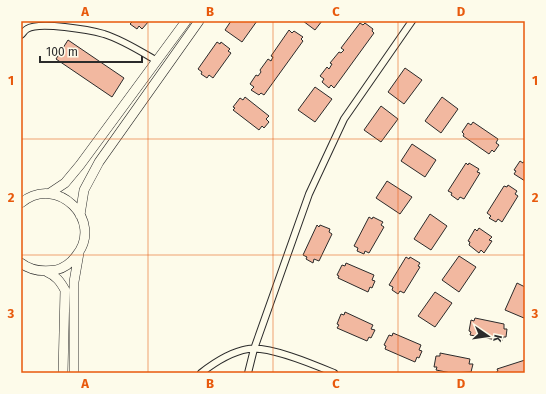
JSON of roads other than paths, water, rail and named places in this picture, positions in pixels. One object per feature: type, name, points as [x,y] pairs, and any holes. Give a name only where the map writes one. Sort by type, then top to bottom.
[{"type":"street","points":[[50,193],[65,183],[80,165],[186,21]]},
{"type":"street","points":[[80,215],[84,190],[99,162],[199,21]]},
{"type":"street","points":[[248,373],[254,349],[309,194],[344,119],[412,21]]},
{"type":"street","points":[[21,36],[28,28],[41,26],[72,27],[104,34],[157,61]]},
{"type":"street","points":[[21,202],[26,198],[38,194],[50,193],[62,197],[73,204],[80,215],[84,227],[84,240],[79,252],[74,282],[74,373]]},
{"type":"street","points":[[47,272],[60,269],[71,262],[79,252]]},
{"type":"street","points":[[21,263],[34,270],[47,272],[54,275],[61,281],[65,290],[64,373]]},
{"type":"street","points":[[201,373],[219,359],[248,349],[264,350],[305,361],[334,373]]}]
